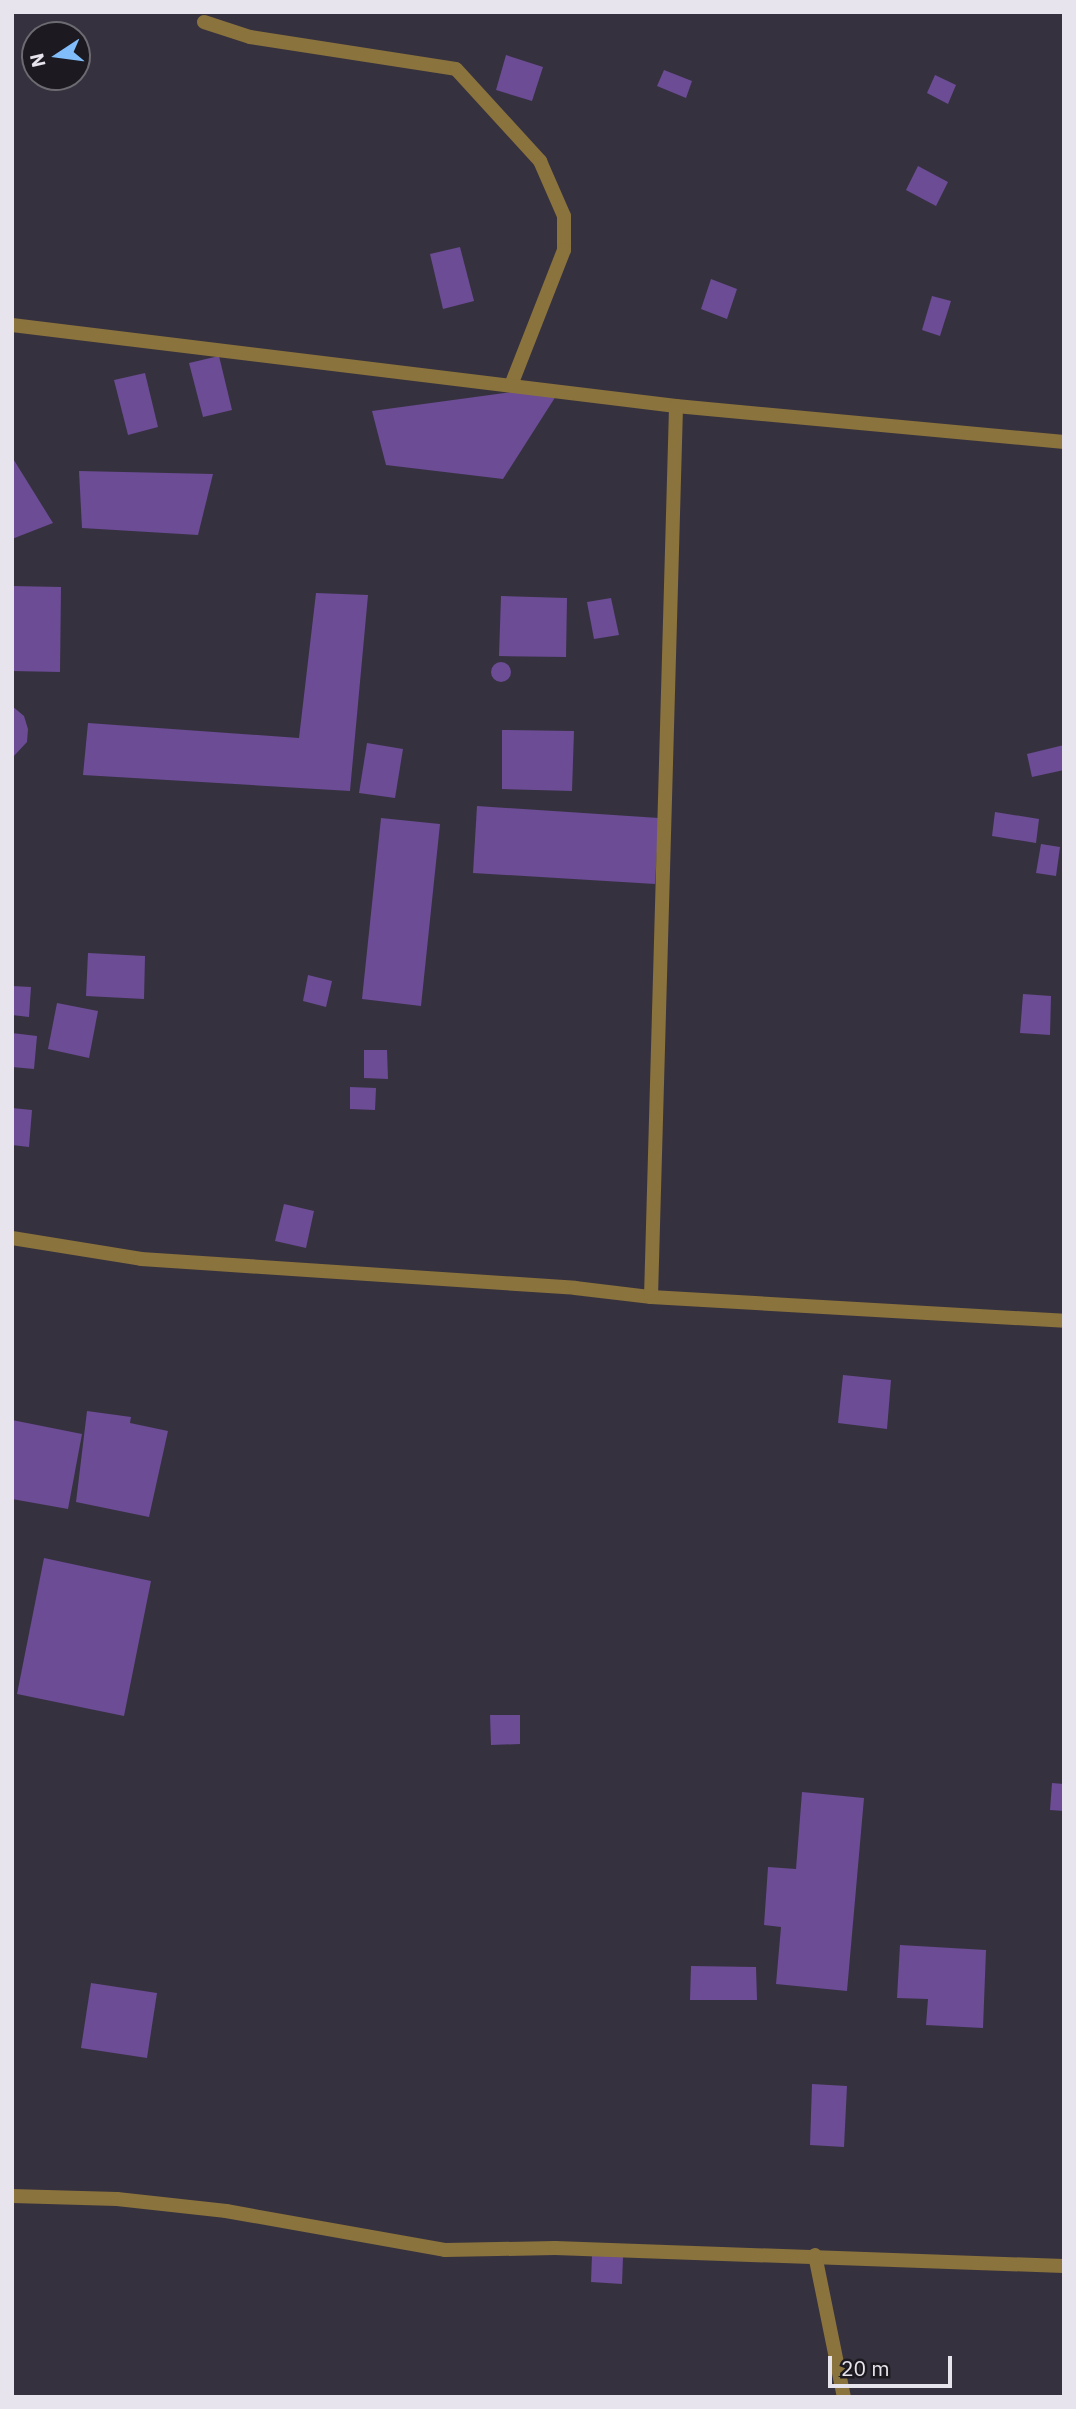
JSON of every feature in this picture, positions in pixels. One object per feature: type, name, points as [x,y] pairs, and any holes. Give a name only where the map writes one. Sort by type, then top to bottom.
[{"type":"street","points":[[204,22],[250,37],[418,60],[456,69],[540,161],[564,216],[564,250],[511,385]]},
{"type":"street","points":[[12,325],[676,406],[1064,442]]},
{"type":"street","points":[[651,1297],[676,406]]},
{"type":"street","points":[[12,1238],[141,1259],[575,1288],[651,1297],[1064,1321]]},
{"type":"street","points":[[12,2196],[117,2199],[226,2211],[445,2250],[555,2248],[815,2255],[1064,2266]]},
{"type":"street","points":[[815,2255],[844,2397]]},
{"type":"building","points":[[506,55],[543,67],[532,101],[496,90]]},
{"type":"building","points":[[664,70],[692,81],[686,98],[657,86]]},
{"type":"building","points":[[935,75],[956,85],[948,104],[927,93]]},
{"type":"building","points":[[918,166],[948,182],[936,206],[906,190]]},
{"type":"building","points":[[460,247],[474,301],[443,309],[430,254]]},
{"type":"building","points":[[711,279],[737,289],[727,319],[701,309]]},
{"type":"building","points":[[932,296],[951,301],[940,336],[922,330]]},
{"type":"building","points":[[219,356],[232,410],[203,417],[189,363]]},
{"type":"building","points":[[145,373],[158,427],[128,435],[114,380]]},
{"type":"building","points":[[563,385],[503,479],[386,465],[372,411]]},
{"type":"building","points":[[12,457],[53,523],[12,539]]},
{"type":"building","points":[[79,471],[213,474],[198,535],[82,528]]},
{"type":"building","points":[[12,586],[61,587],[60,672],[12,671]]},
{"type":"building","points":[[316,593],[368,595],[350,791],[83,775],[88,723],[299,738]]},
{"type":"building","points":[[501,596],[567,598],[566,657],[499,656]]},
{"type":"building","points":[[611,598],[619,635],[594,639],[587,602]]},
{"type":"building","points":[[501,662],[508,665],[511,672],[508,679],[501,682],[494,679],[491,672],[494,665]]},
{"type":"building","points":[[12,706],[24,716],[28,729],[27,742],[12,758]]},
{"type":"building","points":[[502,730],[574,731],[572,791],[502,789]]},
{"type":"building","points":[[367,743],[403,749],[395,798],[359,793]]},
{"type":"building","points":[[1064,745],[1064,770],[1032,777],[1027,754]]},
{"type":"building","points":[[477,806],[659,818],[655,884],[473,873]]},
{"type":"building","points":[[995,812],[1039,819],[1036,843],[992,836]]},
{"type":"building","points":[[381,818],[440,824],[421,1006],[362,999]]},
{"type":"building","points":[[1041,844],[1060,847],[1056,876],[1036,873]]},
{"type":"building","points":[[88,953],[145,956],[144,999],[86,996]]},
{"type":"building","points":[[308,975],[332,981],[326,1007],[303,1001]]},
{"type":"building","points":[[12,986],[31,987],[29,1017],[12,1015]]},
{"type":"building","points":[[1023,994],[1051,996],[1050,1035],[1020,1033]]},
{"type":"building","points":[[57,1003],[98,1011],[89,1058],[48,1049]]},
{"type":"building","points":[[12,1033],[37,1036],[34,1069],[12,1067]]},
{"type":"building","points":[[364,1050],[387,1050],[388,1079],[364,1078]]},
{"type":"building","points":[[350,1087],[376,1088],[375,1110],[350,1109]]},
{"type":"building","points":[[12,1108],[32,1110],[29,1147],[12,1145]]},
{"type":"building","points":[[284,1204],[314,1211],[306,1248],[275,1241]]},
{"type":"building","points":[[843,1375],[891,1380],[887,1429],[838,1423]]},
{"type":"building","points":[[87,1411],[131,1417],[130,1423],[168,1431],[149,1517],[76,1502]]},
{"type":"building","points":[[12,1420],[82,1434],[68,1509],[12,1499]]},
{"type":"building","points":[[44,1558],[151,1581],[124,1716],[17,1694]]},
{"type":"building","points":[[490,1715],[520,1715],[520,1744],[491,1745]]},
{"type":"building","points":[[1052,1783],[1064,1784],[1064,1811],[1050,1810]]},
{"type":"building","points":[[802,1792],[864,1798],[847,1991],[776,1984],[781,1927],[764,1925],[768,1867],[796,1869]]},
{"type":"building","points":[[900,1945],[986,1950],[983,2028],[926,2025],[928,1999],[897,1998]]},
{"type":"building","points":[[691,1966],[756,1967],[757,2000],[690,2000]]},
{"type":"building","points":[[91,1983],[157,1993],[147,2058],[81,2048]]},
{"type":"building","points":[[812,2084],[847,2086],[844,2147],[810,2145]]},
{"type":"building","points":[[592,2255],[623,2257],[622,2284],[591,2282]]}]
